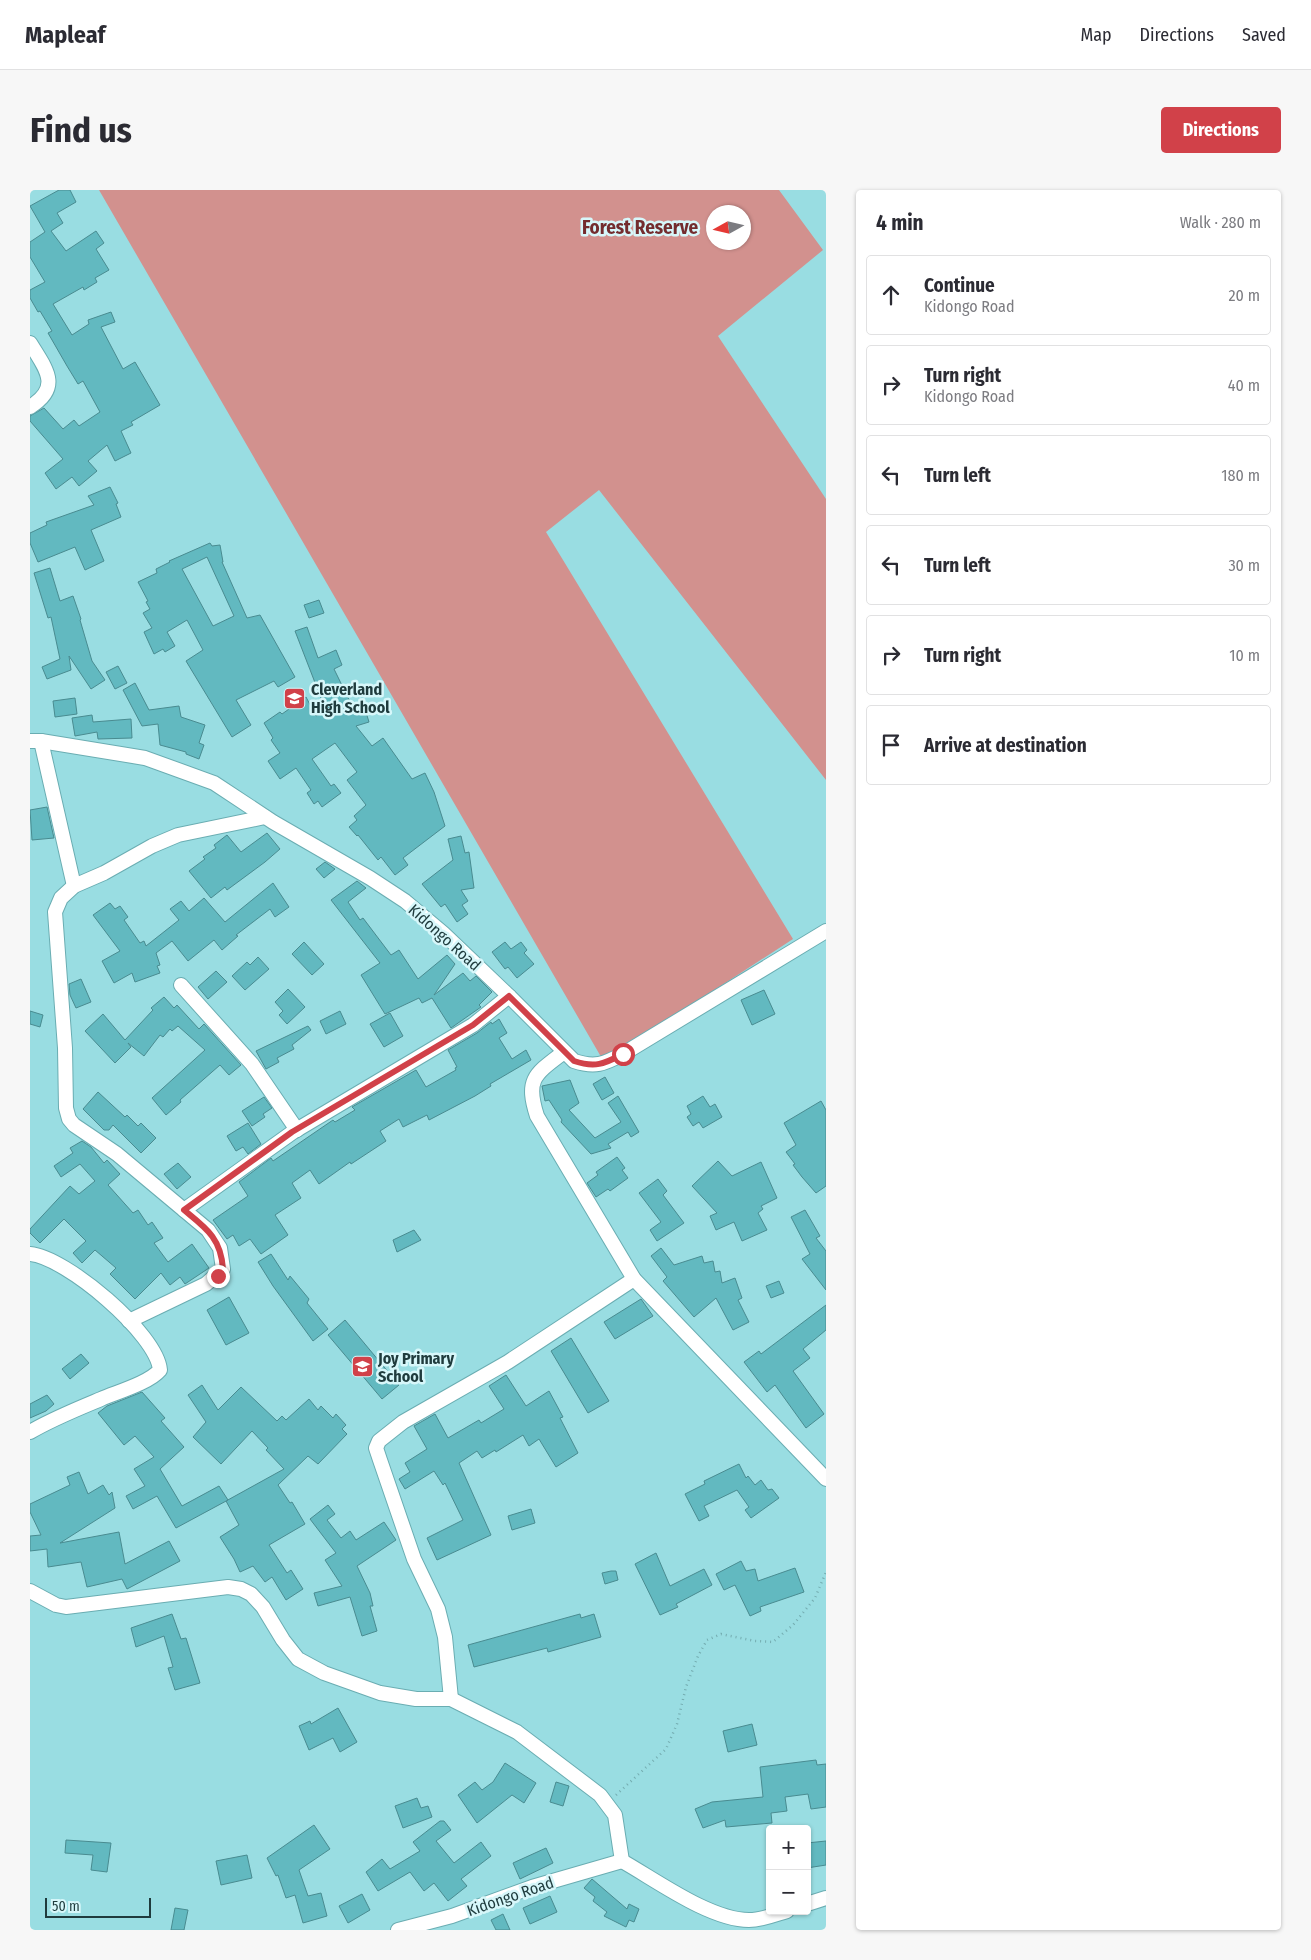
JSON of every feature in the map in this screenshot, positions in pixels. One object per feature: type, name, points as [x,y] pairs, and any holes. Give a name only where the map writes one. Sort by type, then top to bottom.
[{"type":"street","points":[[30,343],[48,377],[48,390],[42,400],[30,407]]},
{"type":"street","points":[[36,741],[74,886]]},
{"type":"street","name":"Kidongo Road","points":[[36,741],[145,758],[214,783],[265,817],[370,878],[405,901],[443,933],[564,1052],[574,1061],[586,1065],[605,1064],[826,931]]},
{"type":"street","points":[[129,1321],[206,1284],[223,1269],[220,1248],[208,1230],[117,1154],[74,1125],[70,1119],[66,1108],[66,1048],[55,912],[61,898],[74,886],[104,873],[152,846],[178,835],[265,817]]},
{"type":"street","points":[[181,985],[252,1064],[297,1130]]},
{"type":"street","points":[[184,1210],[297,1130],[473,1025],[509,996]]},
{"type":"street","points":[[564,1052],[539,1071],[531,1092],[537,1116],[634,1279],[826,1479]]},
{"type":"street","points":[[30,1254],[57,1262],[116,1306],[154,1350],[159,1361],[160,1370],[156,1374],[30,1432]]},
{"type":"street","points":[[451,1698],[445,1636],[438,1609],[414,1559],[376,1448],[379,1441],[403,1422],[508,1362],[634,1279]]},
{"type":"street","points":[[30,1591],[56,1605],[66,1607],[228,1587],[241,1589],[251,1594],[263,1607],[283,1640],[298,1659],[324,1673],[380,1693],[416,1700],[451,1698],[516,1732],[600,1795],[607,1803],[616,1815],[622,1861],[692,1902],[729,1917],[748,1920],[768,1918],[776,1915]]},
{"type":"street","name":"Kidongo Road","points":[[398,1930],[452,1916],[532,1887],[622,1861]]},
{"type":"street","points":[[811,1903],[826,1898]]},
{"type":"street","points":[[738,1930],[748,1920]]},
{"type":"path","points":[[607,1803],[666,1749],[677,1724],[686,1687],[698,1656],[707,1640],[721,1634],[755,1642],[773,1642],[793,1625],[815,1598],[826,1572]]},
{"type":"shaded area","points":[[99,190],[779,190],[823,250],[718,336],[826,499],[826,780],[599,490],[546,532],[793,939],[604,1062]]},
{"type":"building","points":[[59,190],[70,190],[76,202],[57,213],[63,223],[51,231],[66,251],[96,231],[104,243],[96,249],[109,270],[95,278],[97,282],[84,290],[83,287],[53,304],[72,335],[89,324],[88,320],[111,312],[115,322],[101,327],[123,369],[135,362],[160,405],[131,422],[133,425],[121,431],[131,453],[115,461],[107,445],[88,461],[97,471],[79,486],[72,477],[56,489],[45,473],[63,459],[30,421],[30,416],[44,408],[63,429],[74,420],[79,426],[100,412],[83,381],[78,384],[48,333],[52,331],[30,298],[30,290],[45,282],[30,257],[30,242],[45,232],[30,206]]},
{"type":"building","points":[[110,487],[118,503],[116,504],[121,517],[91,530],[104,561],[85,570],[75,547],[38,562],[30,543],[30,533],[47,525],[46,522],[94,505],[88,496]]},
{"type":"building","points":[[210,543],[212,546],[220,545],[222,562],[247,618],[260,615],[295,677],[278,687],[274,681],[236,700],[251,725],[232,737],[186,661],[203,650],[187,620],[167,632],[175,646],[165,652],[163,649],[154,654],[144,632],[152,628],[143,613],[150,609],[138,582],[157,573],[156,569],[169,561]],"holes":[[[207,557],[234,616],[213,626],[182,569]]]},
{"type":"building","points":[[50,568],[60,601],[73,596],[92,661],[105,680],[91,689],[69,656],[71,670],[47,679],[42,667],[60,659],[51,617],[48,618],[34,573]]},
{"type":"building","points":[[319,600],[324,613],[309,618],[304,605]]},
{"type":"building","points":[[307,627],[318,658],[336,650],[342,665],[334,669],[355,712],[365,709],[369,722],[356,726],[372,746],[383,738],[412,779],[425,773],[434,792],[445,826],[403,858],[408,865],[395,875],[381,857],[378,860],[349,827],[357,820],[354,816],[366,805],[347,780],[357,772],[335,743],[312,759],[331,786],[334,784],[341,793],[322,807],[318,801],[314,804],[307,793],[311,790],[296,768],[280,779],[268,761],[280,753],[271,740],[273,738],[264,723],[280,712],[282,714],[306,697],[316,716],[326,711],[295,631]]},
{"type":"building","points":[[118,666],[127,683],[115,689],[106,672]]},
{"type":"building","points":[[135,683],[149,710],[179,706],[181,717],[205,725],[199,743],[204,745],[199,759],[186,754],[186,752],[160,745],[158,724],[142,726],[123,690]]},
{"type":"building","points":[[75,698],[77,714],[55,717],[53,701]]},
{"type":"building","points":[[92,715],[93,722],[131,719],[132,738],[98,739],[97,732],[75,736],[72,718]]},
{"type":"building","points":[[47,807],[54,838],[32,840],[30,810]]},
{"type":"building","points":[[267,833],[280,849],[227,890],[225,887],[211,898],[189,871],[205,859],[203,857],[216,848],[214,845],[227,835],[241,852]]},
{"type":"building","points":[[461,836],[465,853],[469,852],[474,888],[461,890],[468,901],[462,905],[468,914],[457,922],[445,904],[441,907],[422,884],[453,860],[448,839]]},
{"type":"building","points":[[325,862],[335,869],[324,878],[316,869]]},
{"type":"building","points":[[357,881],[366,888],[348,902],[360,920],[363,918],[391,955],[399,950],[418,979],[447,955],[455,964],[434,995],[463,973],[470,981],[476,976],[492,992],[479,1005],[481,1007],[451,1028],[432,998],[422,1003],[419,998],[385,1014],[361,975],[380,963],[331,900]]},
{"type":"building","points":[[273,883],[289,907],[275,917],[270,909],[236,935],[238,936],[222,950],[214,940],[188,961],[172,941],[156,953],[160,965],[157,966],[160,973],[135,982],[132,973],[114,983],[102,961],[120,951],[93,915],[110,903],[115,909],[120,906],[128,917],[124,920],[140,943],[144,941],[146,946],[179,920],[170,909],[181,901],[189,911],[204,898],[225,922]]},
{"type":"building","points":[[304,942],[324,964],[312,975],[292,954]]},
{"type":"building","points":[[505,942],[511,949],[521,942],[527,950],[524,953],[534,964],[517,978],[508,967],[505,969],[492,952]]},
{"type":"building","points":[[258,957],[269,969],[245,990],[232,976],[247,962],[250,965]]},
{"type":"building","points":[[216,971],[227,982],[208,999],[198,987]]},
{"type":"building","points":[[81,979],[91,1002],[76,1008],[70,995],[69,984]]},
{"type":"building","points":[[288,989],[305,1007],[287,1024],[279,1015],[283,1011],[275,1002]]},
{"type":"building","points":[[764,990],[775,1014],[752,1025],[741,1000]]},
{"type":"building","points":[[164,997],[174,1008],[177,1005],[199,1029],[204,1024],[241,1065],[229,1075],[220,1065],[166,1115],[152,1098],[205,1050],[178,1026],[172,1031],[170,1029],[163,1037],[160,1035],[144,1056],[128,1043],[131,1047],[115,1063],[85,1031],[103,1014],[125,1040],[153,1010],[151,1008]]},
{"type":"building","points":[[30,1011],[43,1015],[40,1027],[30,1024]]},
{"type":"building","points":[[340,1011],[346,1024],[326,1034],[320,1021]]},
{"type":"building","points":[[390,1013],[403,1036],[384,1047],[370,1024]]},
{"type":"building","points":[[499,1019],[507,1033],[499,1038],[512,1059],[526,1050],[531,1060],[490,1084],[491,1086],[475,1096],[429,1120],[427,1115],[403,1127],[399,1119],[380,1131],[386,1141],[351,1164],[350,1162],[319,1184],[310,1170],[292,1183],[301,1198],[275,1215],[288,1235],[261,1254],[250,1239],[239,1246],[233,1235],[227,1239],[213,1220],[248,1196],[239,1182],[271,1158],[273,1161],[333,1120],[335,1122],[355,1110],[352,1107],[416,1070],[426,1087],[456,1070],[455,1068],[457,1067],[448,1050],[477,1033],[491,1022],[492,1024]]},
{"type":"building","points":[[308,1026],[311,1030],[292,1045],[294,1049],[277,1058],[279,1062],[266,1069],[256,1051]]},
{"type":"building","points":[[605,1077],[614,1093],[602,1100],[593,1084]]},
{"type":"building","points":[[570,1080],[579,1103],[569,1110],[595,1138],[621,1122],[608,1103],[618,1096],[639,1132],[631,1137],[628,1132],[608,1144],[611,1148],[591,1154],[561,1122],[562,1120],[549,1100],[545,1101],[542,1086]]},
{"type":"building","points":[[98,1092],[125,1117],[127,1115],[138,1126],[141,1123],[156,1138],[141,1153],[113,1125],[109,1130],[104,1130],[83,1109]]},
{"type":"building","points":[[703,1096],[710,1107],[715,1104],[722,1117],[703,1128],[699,1122],[693,1126],[687,1117],[691,1114],[687,1106]]},
{"type":"building","points":[[264,1097],[272,1108],[263,1114],[265,1117],[252,1126],[242,1111]]},
{"type":"building","points":[[821,1101],[826,1110],[826,1186],[816,1193],[793,1165],[795,1164],[786,1152],[796,1145],[784,1123]]},
{"type":"building","points":[[248,1123],[261,1144],[248,1154],[243,1147],[236,1151],[227,1136]]},
{"type":"building","points":[[82,1141],[91,1147],[104,1163],[107,1160],[120,1174],[108,1185],[133,1213],[138,1210],[148,1225],[152,1222],[163,1238],[154,1243],[168,1262],[192,1244],[209,1268],[185,1284],[180,1277],[170,1285],[161,1273],[135,1299],[110,1274],[116,1268],[95,1250],[82,1263],[73,1253],[86,1241],[64,1219],[40,1243],[30,1233],[30,1229],[70,1186],[79,1194],[95,1181],[80,1164],[61,1177],[54,1166],[73,1153],[70,1148]]},
{"type":"building","points":[[617,1157],[625,1168],[622,1170],[628,1178],[610,1191],[608,1189],[596,1197],[587,1183],[598,1175],[596,1172]]},
{"type":"building","points":[[718,1161],[732,1176],[761,1162],[777,1198],[761,1206],[763,1209],[758,1213],[767,1230],[742,1241],[734,1222],[716,1230],[710,1216],[717,1213],[692,1186]]},
{"type":"building","points":[[178,1163],[191,1177],[177,1189],[164,1174]]},
{"type":"building","points":[[658,1179],[667,1191],[663,1195],[684,1223],[657,1241],[650,1230],[661,1222],[639,1193]]},
{"type":"building","points":[[805,1210],[820,1236],[816,1238],[826,1251],[826,1290],[802,1259],[810,1254],[791,1217]]},
{"type":"building","points":[[414,1230],[421,1240],[397,1252],[393,1240]]},
{"type":"building","points":[[661,1248],[674,1265],[702,1256],[704,1263],[713,1261],[715,1272],[720,1271],[722,1283],[735,1278],[742,1298],[738,1300],[749,1322],[733,1330],[716,1298],[694,1317],[663,1281],[667,1277],[651,1256]]},
{"type":"building","points":[[271,1254],[288,1280],[290,1276],[309,1299],[307,1303],[328,1329],[313,1341],[258,1262]]},
{"type":"building","points":[[779,1281],[784,1293],[771,1298],[766,1286]]},
{"type":"building","points":[[229,1297],[249,1333],[226,1345],[207,1310]]},
{"type":"building","points":[[641,1299],[653,1316],[615,1339],[604,1322]]},
{"type":"building","points":[[826,1305],[826,1330],[803,1349],[810,1358],[793,1371],[824,1414],[806,1428],[775,1385],[767,1392],[744,1362],[759,1351],[761,1354]]},
{"type":"building","points":[[345,1320],[399,1385],[382,1399],[328,1335]]},
{"type":"building","points":[[571,1338],[609,1401],[588,1413],[551,1351]]},
{"type":"building","points":[[81,1354],[89,1363],[70,1379],[62,1369]]},
{"type":"building","points":[[506,1375],[526,1406],[549,1391],[563,1417],[560,1418],[578,1453],[556,1467],[539,1439],[529,1446],[523,1435],[496,1452],[495,1450],[482,1458],[477,1451],[459,1463],[491,1535],[437,1560],[427,1538],[463,1520],[445,1483],[443,1485],[434,1471],[405,1489],[399,1479],[410,1472],[405,1463],[427,1449],[414,1426],[435,1414],[448,1438],[479,1420],[481,1423],[504,1409],[489,1386]]},
{"type":"building","points":[[202,1385],[218,1410],[241,1387],[277,1421],[282,1416],[286,1420],[309,1399],[318,1410],[321,1406],[333,1418],[336,1414],[346,1425],[342,1429],[347,1434],[318,1464],[308,1456],[278,1485],[290,1503],[292,1502],[305,1524],[269,1545],[287,1573],[291,1570],[303,1589],[286,1600],[272,1577],[265,1582],[253,1566],[240,1572],[220,1537],[239,1525],[226,1501],[284,1469],[266,1450],[268,1448],[252,1431],[221,1464],[193,1437],[206,1422],[188,1395]]},
{"type":"building","points":[[142,1392],[165,1418],[161,1421],[184,1447],[160,1469],[182,1506],[219,1486],[228,1500],[176,1528],[157,1496],[133,1509],[126,1496],[145,1486],[134,1469],[154,1457],[135,1436],[124,1445],[98,1413],[107,1406]]},
{"type":"building","points":[[47,1395],[54,1404],[46,1411],[30,1418],[30,1404]]},
{"type":"building","points":[[739,1464],[746,1478],[748,1476],[755,1485],[761,1480],[768,1490],[772,1489],[779,1498],[751,1518],[745,1510],[749,1507],[737,1490],[704,1506],[709,1516],[699,1521],[685,1494],[705,1484],[704,1481]]},
{"type":"building","points":[[79,1472],[88,1494],[103,1485],[109,1495],[112,1492],[115,1508],[60,1543],[119,1532],[125,1564],[169,1541],[180,1561],[127,1589],[122,1579],[87,1587],[81,1562],[48,1567],[47,1549],[30,1551],[30,1536],[41,1535],[30,1512],[30,1504],[70,1485],[67,1477]]},
{"type":"building","points":[[328,1505],[335,1514],[327,1520],[341,1538],[350,1531],[356,1540],[384,1522],[396,1540],[357,1566],[370,1593],[373,1606],[370,1606],[377,1631],[362,1636],[350,1597],[318,1606],[314,1593],[342,1586],[325,1560],[336,1553],[310,1519]]},
{"type":"building","points":[[531,1509],[535,1523],[512,1530],[508,1516]]},
{"type":"building","points":[[656,1553],[670,1586],[704,1569],[712,1585],[676,1604],[678,1607],[660,1615],[635,1564]]},
{"type":"building","points":[[741,1561],[746,1571],[755,1569],[758,1581],[795,1568],[804,1592],[760,1607],[761,1611],[750,1616],[735,1585],[724,1590],[716,1574]]},
{"type":"building","points":[[616,1571],[618,1580],[605,1584],[602,1573]]},
{"type":"building","points":[[172,1614],[181,1639],[186,1638],[200,1683],[175,1690],[168,1668],[173,1667],[164,1636],[136,1647],[131,1628]]},
{"type":"building","points":[[580,1614],[581,1618],[594,1614],[601,1637],[548,1652],[547,1648],[474,1667],[468,1645]]},
{"type":"building","points":[[338,1708],[357,1742],[340,1752],[333,1738],[309,1750],[299,1726],[310,1721],[311,1724]]},
{"type":"building","points":[[752,1724],[757,1745],[728,1752],[723,1731]]},
{"type":"building","points":[[816,1760],[817,1765],[826,1764],[826,1807],[811,1809],[808,1794],[785,1797],[787,1811],[771,1813],[772,1823],[726,1827],[725,1820],[703,1828],[695,1809],[712,1802],[763,1797],[760,1767]]},
{"type":"building","points":[[505,1763],[536,1783],[524,1803],[512,1795],[477,1823],[458,1795],[475,1782],[482,1790],[493,1782]]},
{"type":"building","points":[[556,1782],[569,1786],[563,1806],[550,1802]]},
{"type":"building","points":[[417,1798],[421,1808],[428,1806],[432,1817],[403,1828],[395,1806]]},
{"type":"building","points":[[440,1821],[444,1821],[451,1830],[436,1841],[454,1863],[481,1842],[491,1856],[461,1879],[467,1886],[448,1901],[434,1883],[424,1891],[410,1872],[378,1891],[366,1872],[382,1859],[390,1869],[420,1851],[413,1842]]},
{"type":"building","points":[[314,1825],[330,1849],[299,1870],[308,1896],[321,1893],[327,1916],[303,1923],[295,1895],[286,1898],[278,1875],[276,1876],[267,1858]]},
{"type":"building","points":[[66,1840],[111,1843],[107,1872],[91,1870],[93,1855],[65,1853]]},
{"type":"building","points":[[826,1841],[826,1865],[811,1867],[811,1843]]},
{"type":"building","points":[[546,1848],[553,1863],[520,1879],[513,1863]]},
{"type":"building","points":[[247,1855],[252,1878],[221,1885],[216,1861]]},
{"type":"building","points":[[592,1879],[627,1909],[629,1904],[639,1909],[634,1922],[629,1920],[626,1927],[604,1916],[607,1912],[593,1901],[595,1897],[584,1888]]},
{"type":"building","points":[[362,1894],[370,1910],[348,1923],[339,1906]]},
{"type":"building","points":[[550,1896],[557,1912],[530,1924],[523,1908]]},
{"type":"building","points":[[175,1908],[188,1910],[184,1930],[171,1930]]},
{"type":"building","points":[[503,1914],[510,1930],[496,1930],[491,1920]]},
{"type":"place","name":"Cleverland High School","points":[[295,698]]},
{"type":"place","name":"Joy Primary School","points":[[362,1367]]},
{"type":"district","name":"Forest Reserve","points":[[640,227]]},
{"type":"route","points":[[218,1276],[223,1269],[223,1258],[220,1248],[208,1230],[184,1210],[292,1132],[473,1025],[509,996],[574,1061],[586,1065],[605,1064],[623,1054]]}]
